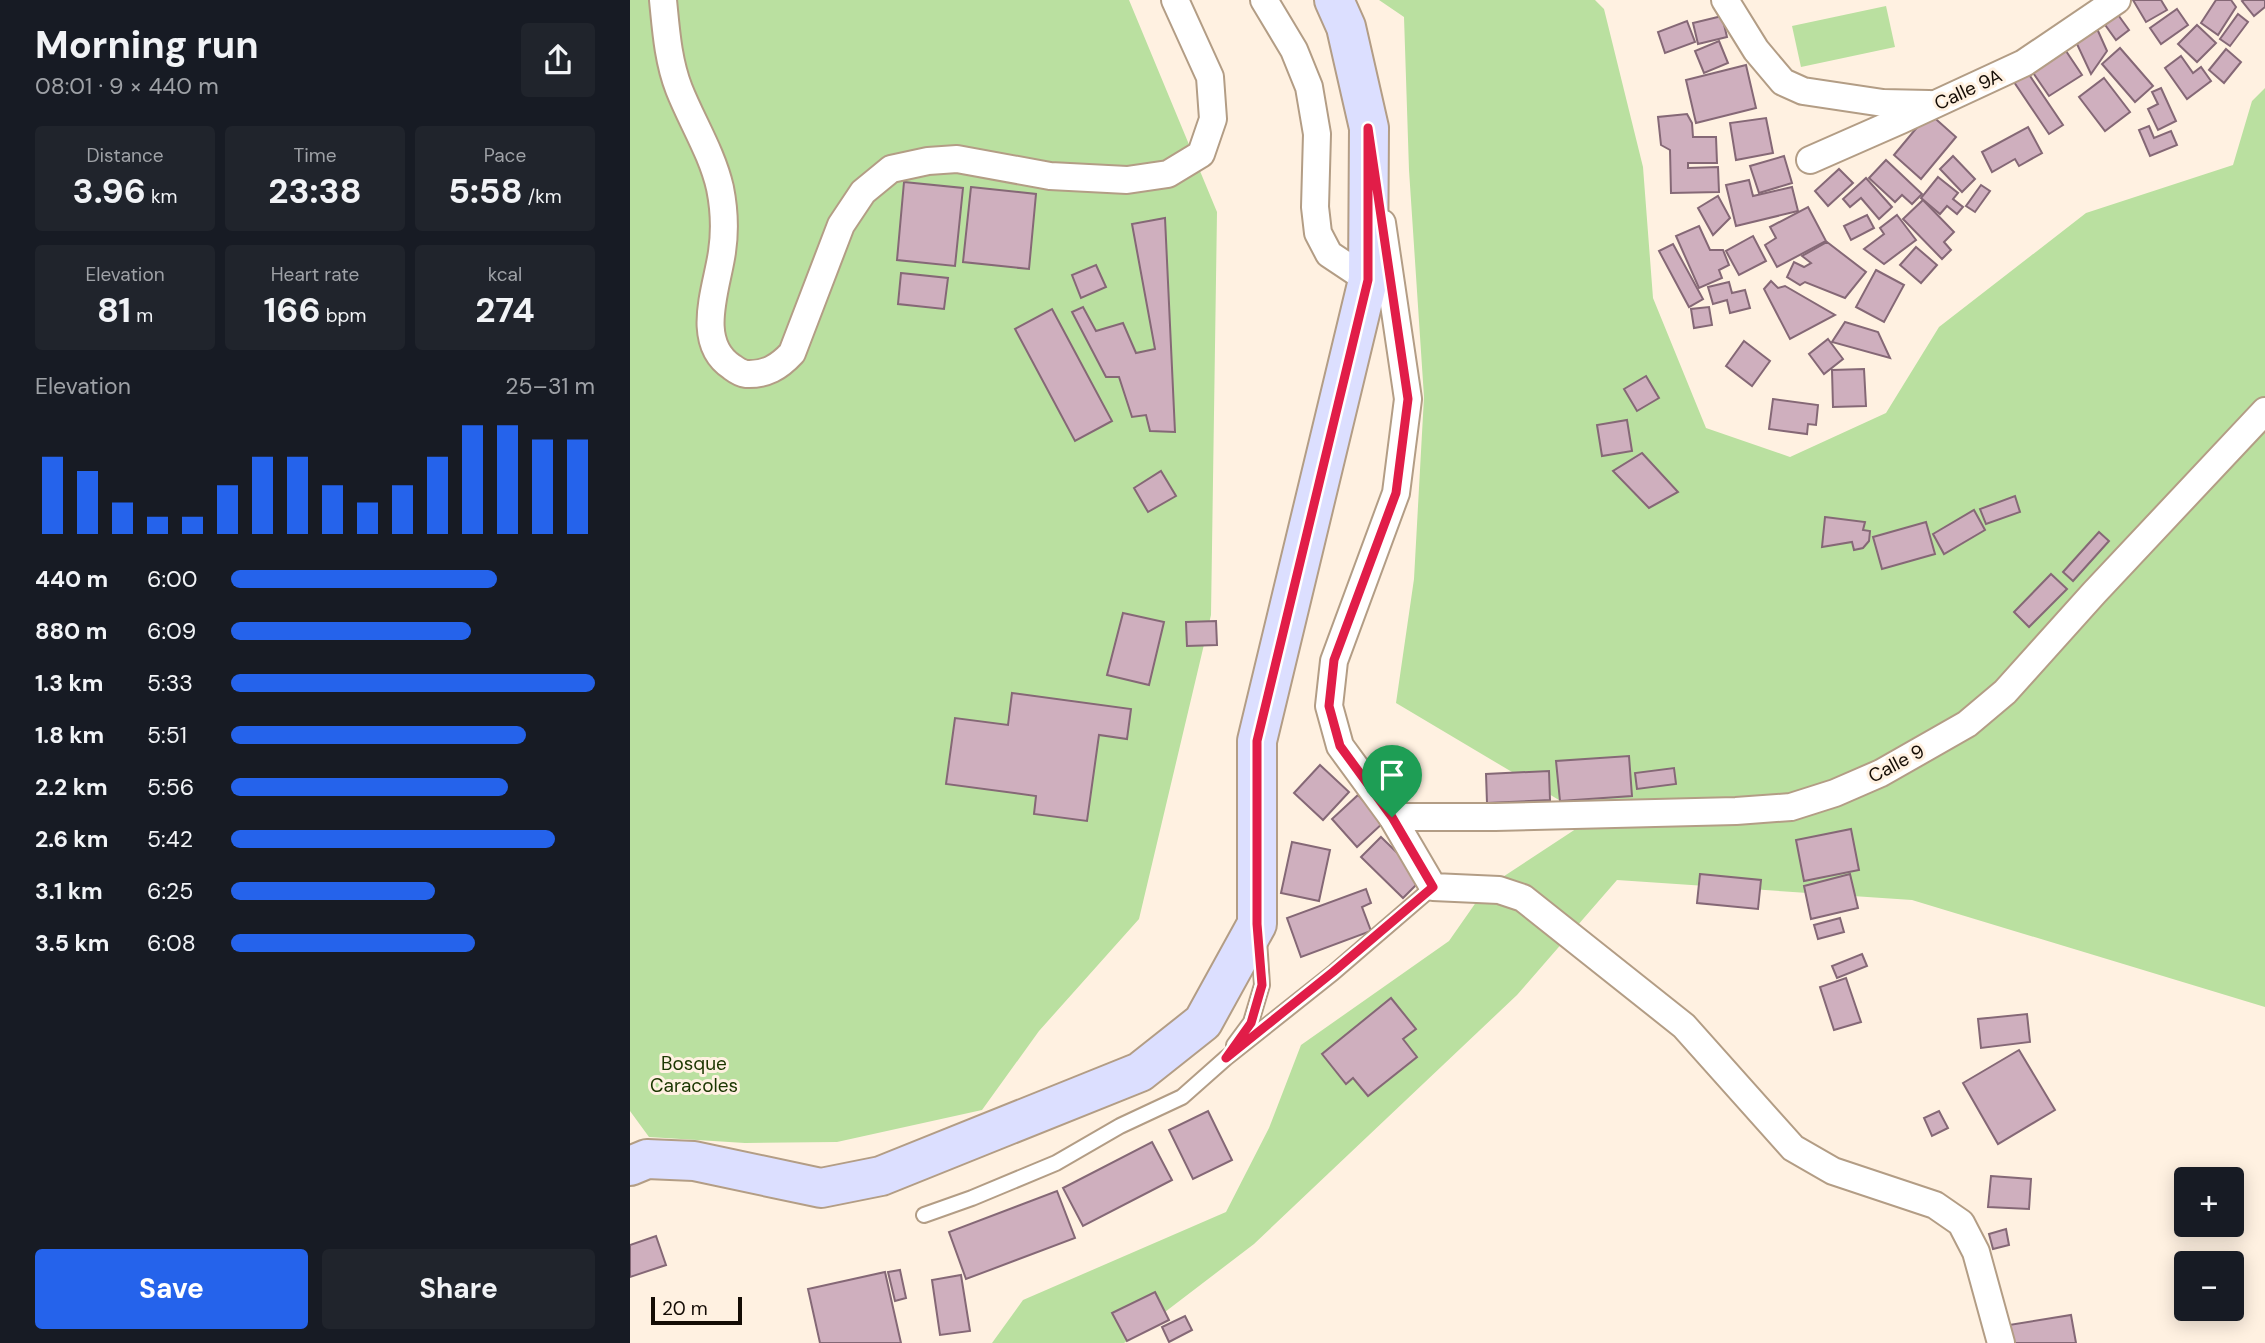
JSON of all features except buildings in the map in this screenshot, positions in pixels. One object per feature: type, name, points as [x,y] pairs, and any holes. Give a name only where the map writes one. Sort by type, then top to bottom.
[{"type":"main road","points":[[630,1166],[647,1159],[694,1161],[821,1188],[881,1176],[1140,1072],[1203,1022],[1257,924],[1257,741],[1368,280],[1368,128],[1346,27],[1334,0]]},
{"type":"street","points":[[663,0],[667,43],[678,87],[720,188],[723,214],[722,249],[710,317],[713,343],[725,362],[742,374],[762,373],[779,367],[792,353],[841,225],[863,192],[891,169],[928,161],[957,159],[1050,176],[1127,180],[1168,174],[1201,154],[1213,119],[1210,77],[1175,0]]},
{"type":"street","points":[[1264,0],[1294,50],[1309,87],[1317,134],[1315,207],[1318,233],[1329,254],[1368,280]]},
{"type":"street","points":[[1725,0],[1756,50],[1783,82],[1803,90],[1883,103],[1934,104]]},
{"type":"street","name":"Calle 9A","points":[[1810,160],[2024,63],[2117,0]]},
{"type":"street","points":[[1368,128],[1408,399],[1396,493],[1334,660],[1329,706],[1340,746],[1392,817],[1433,887],[1499,890],[1523,898],[1684,1026],[1794,1148],[1833,1171],[1935,1205],[1961,1223],[1976,1252],[2001,1343]]},
{"type":"street","name":"Calle 9","points":[[1392,817],[1736,811],[1791,807],[1835,793],[1881,773],[1967,724],[2005,692],[2265,411]]},
{"type":"lane","points":[[924,1214],[972,1198],[1056,1163],[1120,1126],[1182,1097],[1433,887]]},
{"type":"lane","points":[[1226,1058],[1251,1023],[1262,985],[1257,924]]},
{"type":"green space","name":"Bosque Caracoles","points":[[630,0],[1129,0],[1217,212],[1211,615],[1139,919],[1039,1031],[982,1110],[837,1142],[745,1143],[649,1137],[630,1111]]},
{"type":"green space","points":[[1379,0],[1595,0],[1604,9],[1643,167],[1653,298],[1706,428],[1790,457],[1886,413],[1939,327],[2086,213],[2233,165],[2252,101],[2265,88],[2265,1007],[1912,900],[1617,880],[1517,995],[1254,1244],[1127,1341],[992,1343],[1023,1300],[1226,1212],[1269,1128],[1301,1045],[1449,941],[1486,888],[1591,819],[1396,703],[1414,579],[1424,397],[1409,170],[1404,17]]},
{"type":"green space","points":[[1886,6],[1895,47],[1801,67],[1792,26]]},
{"type":"route","points":[[1368,128],[1408,399],[1396,493],[1334,660],[1329,706],[1340,746],[1392,817],[1433,887],[1279,1017],[1226,1058],[1251,1023],[1262,985],[1257,924],[1257,741],[1368,280],[1368,128]]}]
